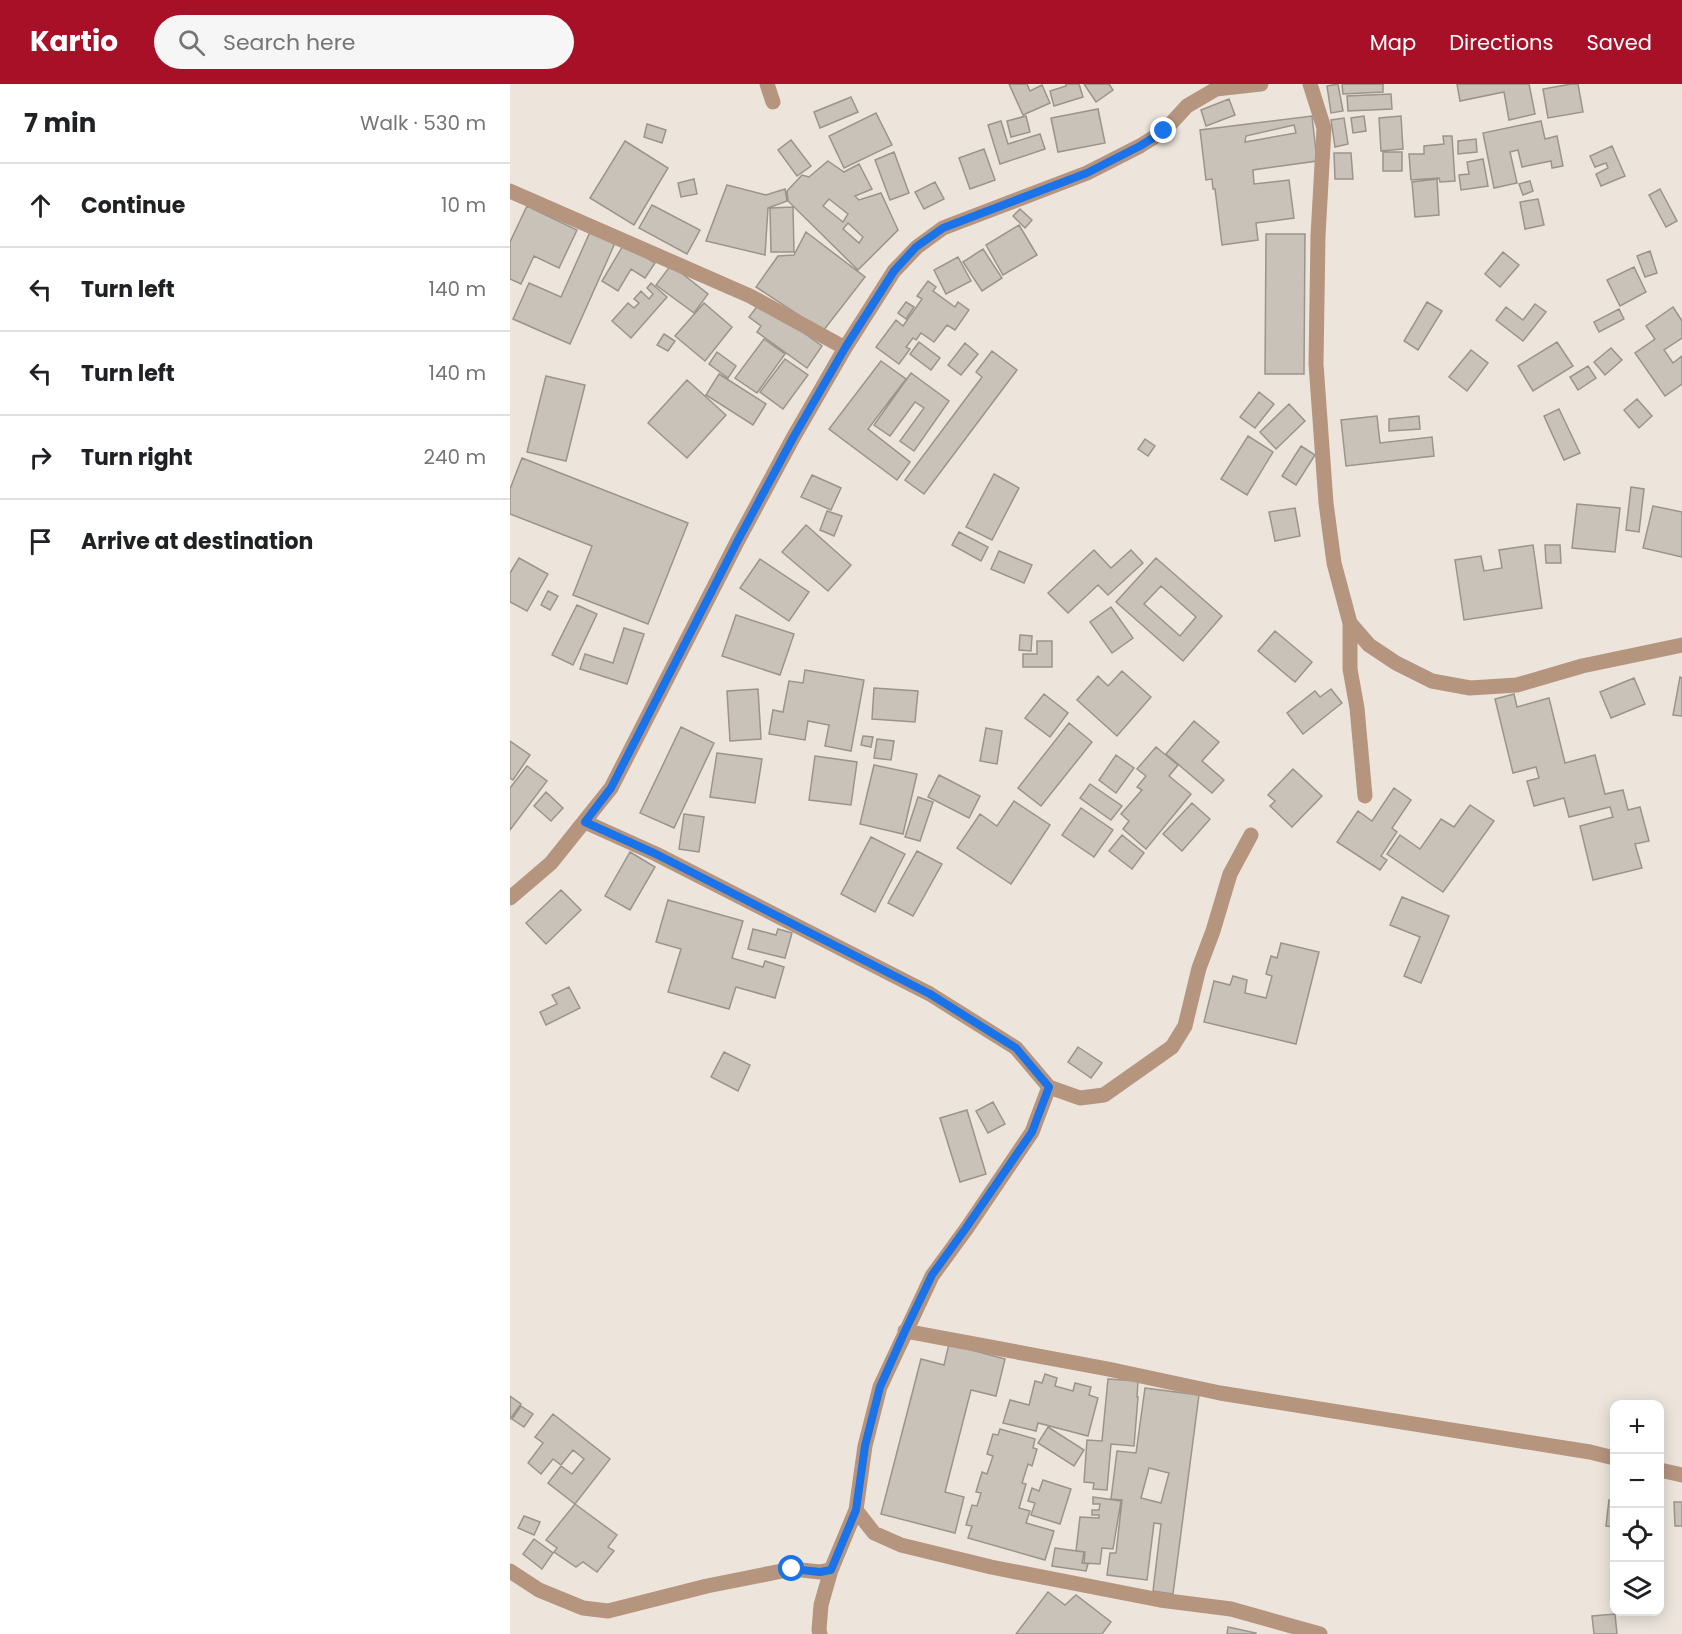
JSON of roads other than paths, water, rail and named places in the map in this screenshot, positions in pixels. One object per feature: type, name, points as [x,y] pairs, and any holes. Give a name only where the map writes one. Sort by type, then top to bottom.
[{"type":"street","points":[[767,84],[773,102]]},
{"type":"street","points":[[510,898],[551,863],[611,788],[793,438],[845,348],[894,271],[916,247],[943,228],[1087,173],[1140,146],[1164,131],[1187,106],[1216,89],[1261,84]]},
{"type":"street","points":[[1310,84],[1324,128],[1318,236],[1316,364],[1325,491],[1334,563],[1350,623],[1350,669],[1357,708],[1365,796]]},
{"type":"street","points":[[510,191],[750,296],[845,348]]},
{"type":"street","points":[[1350,623],[1369,645],[1396,663],[1432,681],[1470,688],[1517,685],[1582,666],[1682,645]]},
{"type":"street","points":[[585,822],[656,854],[930,994],[1016,1048],[1049,1087],[1080,1098],[1104,1095],[1172,1047],[1185,1026],[1199,968],[1230,874],[1251,835]]},
{"type":"street","points":[[820,1634],[821,1605],[831,1570],[856,1510],[865,1446],[880,1387],[932,1275],[1032,1132],[1049,1087]]},
{"type":"street","points":[[905,1331],[1108,1369],[1220,1393],[1610,1457]]},
{"type":"street","points":[[1664,1471],[1682,1475]]},
{"type":"street","points":[[856,1510],[874,1533],[901,1545],[991,1567],[1160,1600],[1231,1609],[1320,1634]]},
{"type":"street","points":[[510,1571],[550,1595],[583,1608],[608,1611],[717,1584],[792,1569],[820,1572],[831,1570]]}]
